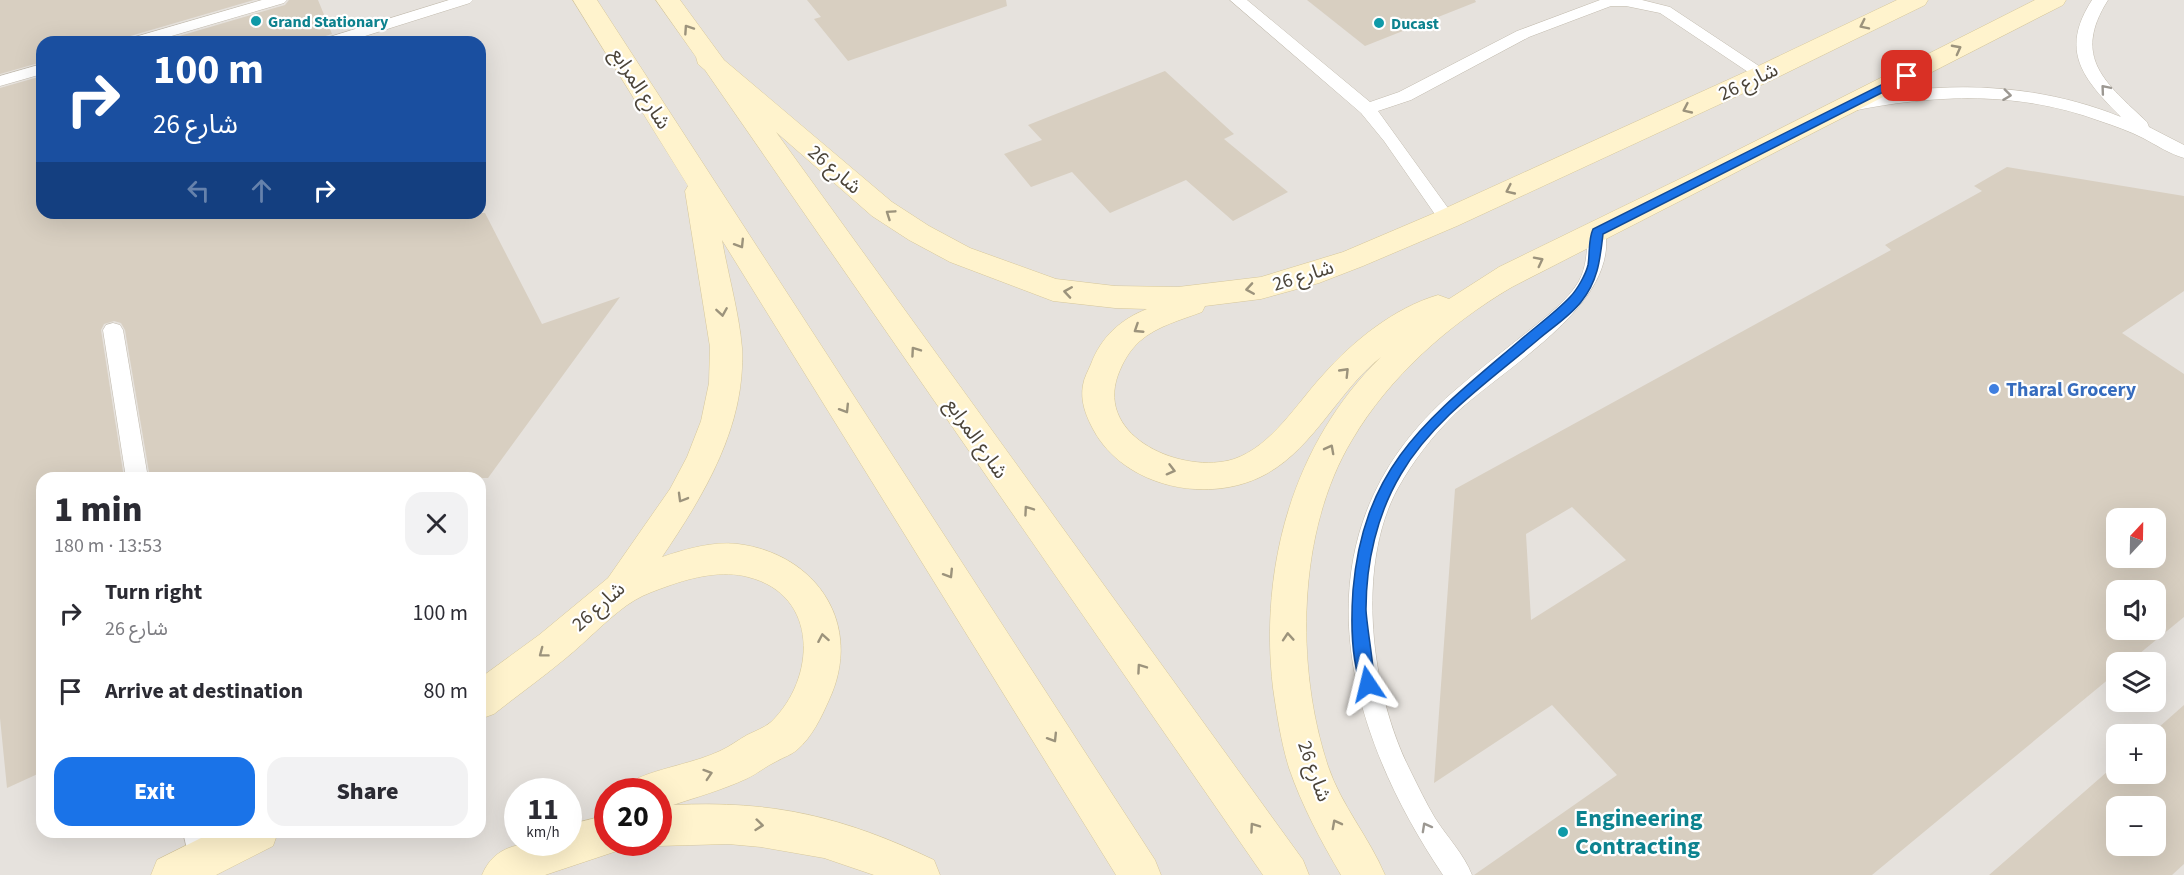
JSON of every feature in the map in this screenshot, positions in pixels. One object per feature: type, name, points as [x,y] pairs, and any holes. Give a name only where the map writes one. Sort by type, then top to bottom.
[{"type":"street","name":"شارع المرابع","points":[[585,0],[1140,875]]},
{"type":"street","name":"شارع المرابع","points":[[668,0],[707,59],[1288,875]]},
{"type":"street","name":"شارع 26","points":[[707,59],[882,209],[919,233],[960,255],[1053,290],[1115,297],[1178,298],[1210,296],[1261,288],[1309,275],[1447,219],[1763,74],[1916,0]]},
{"type":"street","name":"شارع 26","points":[[1364,875],[1320,793],[1305,753],[1292,688],[1287,627],[1291,571],[1301,519],[1318,473],[1340,431],[1367,394],[1420,339],[1487,288],[1846,108],[2054,0]]},
{"type":"street","name":"شارع 26","points":[[486,696],[552,647],[621,589],[682,499],[703,459],[717,420],[724,383],[726,347],[722,314],[695,172]]},
{"type":"street","points":[[1210,296],[1137,327],[1116,346],[1102,370],[1096,395],[1100,414],[1110,432],[1125,448],[1145,461],[1168,471],[1218,476],[1240,471],[1268,454],[1297,428],[1345,371],[1367,351],[1421,315],[1453,299],[1487,288]]},
{"type":"street","points":[[621,589],[698,563],[720,559],[752,562],[781,573],[803,592],[818,616],[825,645],[821,676],[807,708],[784,736],[728,767],[672,785]]},
{"type":"street","points":[[672,825],[705,823],[756,825],[807,832],[885,857],[919,875]]},
{"type":"street","points":[[190,856],[241,838]]},
{"type":"street","points":[[503,875],[537,856]]},
{"type":"lane","points":[[155,36],[279,0]]},
{"type":"lane","points":[[348,36],[465,0]]},
{"type":"lane","points":[[1238,0],[1367,109],[1390,137],[1447,219]]},
{"type":"lane","points":[[2100,0],[2085,25],[2083,39],[2085,56],[2092,73],[2109,94],[2146,131]]},
{"type":"lane","points":[[1367,109],[1405,96],[1523,34],[1609,2],[1644,2],[1665,10],[1763,74]]},
{"type":"lane","points":[[0,81],[36,71]]},
{"type":"lane","points":[[1846,108],[1883,98],[1920,92],[1961,91],[2005,94],[2071,107],[2146,131],[2184,152]]},
{"type":"lane","points":[[1459,875],[1438,847],[1403,785],[1378,724],[1364,665],[1359,609],[1363,558],[1376,512],[1395,471],[1422,435],[1454,404],[1576,299],[1594,267],[1597,232]]},
{"type":"lane","points":[[113,330],[136,472]]},
{"type":"shaded area","points":[[0,0],[2184,0],[2184,875],[0,875]]},
{"type":"building","points":[[0,0],[254,0],[130,36],[36,36],[36,64],[0,74]]},
{"type":"building","points":[[289,0],[318,0],[332,34],[325,36],[179,36],[285,5]]},
{"type":"building","points":[[807,0],[1006,0],[1007,6],[848,61],[814,19],[821,17]]},
{"type":"building","name":"Ducast","points":[[1307,0],[1475,0],[1476,2],[1365,46]]},
{"type":"building","points":[[1165,71],[1234,134],[1224,139],[1288,192],[1233,221],[1186,180],[1110,213],[1072,172],[1031,187],[1004,154],[1042,140],[1028,125]]},
{"type":"building","points":[[36,78],[36,219],[486,219],[486,215],[542,324],[620,297],[488,478],[486,478],[486,472],[149,472],[125,330],[121,323],[114,321],[104,324],[101,330],[123,472],[36,472],[36,775],[7,788],[0,718],[0,88]]},
{"type":"building","points":[[2007,167],[2184,196],[2184,291],[2122,333],[2184,374],[2184,617],[2166,632],[2166,580],[2106,580],[2106,640],[2156,640],[2141,652],[2106,652],[2106,681],[1872,875],[1474,875],[1617,775],[1552,705],[1434,783],[1455,489],[1891,250],[1885,245],[1982,191],[1974,186]],"holes":[[[1572,507],[1626,560],[1531,620],[1526,534]]]},
{"type":"building","points":[[2184,705],[2184,864],[2172,875],[1989,875],[2106,773],[2106,784],[2166,784],[2166,724],[2162,724]]},
{"type":"place","name":"Grand Stationary","points":[[256,21]]},
{"type":"place","name":"Ducast","points":[[1379,23]]},
{"type":"place","name":"Tharal Grocery","points":[[1994,389]]},
{"type":"place","name":"Engineering Contracting","points":[[1563,832]]},
{"type":"route","points":[[1368,684],[1359,609],[1363,558],[1376,512],[1395,471],[1422,435],[1454,404],[1562,314],[1576,299],[1587,284],[1594,267],[1597,232],[1907,76]]}]
